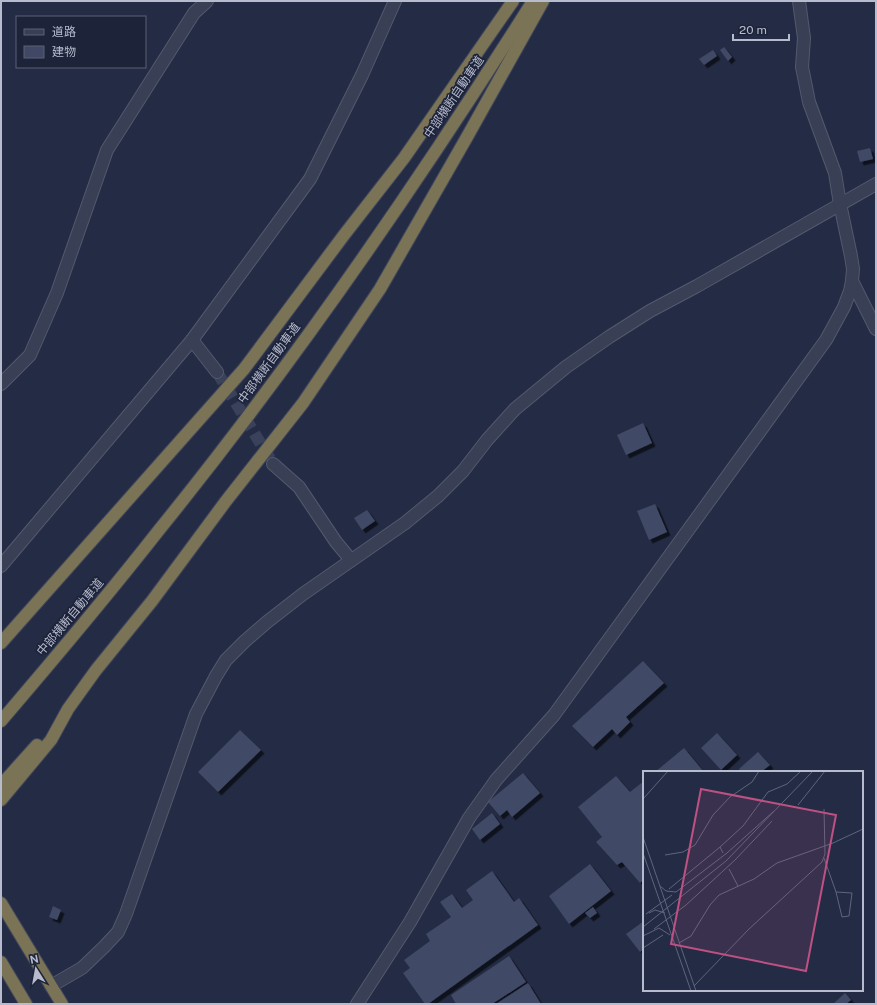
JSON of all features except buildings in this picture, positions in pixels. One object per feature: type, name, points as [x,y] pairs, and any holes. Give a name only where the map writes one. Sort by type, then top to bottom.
[{"type":"highway","points":[[1,643],[244,369],[344,235],[404,158],[513,1]]},
{"type":"highway","name":"中部横断自動車道","points":[[1,721],[161,529],[340,291],[492,66],[533,1]]},
{"type":"highway","points":[[1,785],[68,709],[96,670],[152,602],[226,501],[303,403],[380,289],[468,137],[543,1]]},
{"type":"highway","points":[[1,800],[51,740],[68,709]]},
{"type":"highway","points":[[1,903],[62,1004]]},
{"type":"highway","points":[[1,962],[5,972],[26,1004]]},
{"type":"street","points":[[1,384],[30,355],[57,293],[106,150],[194,13],[207,1]]},
{"type":"street","points":[[1,566],[192,340],[310,179],[362,75],[395,1]]},
{"type":"street","points":[[357,1004],[410,922],[469,818],[496,780],[554,715],[826,340],[844,307],[852,281],[851,256],[835,173],[809,102],[802,66],[804,38],[799,1]]},
{"type":"street","points":[[51,986],[82,968],[118,932],[126,914],[196,714],[207,691],[226,660],[245,640],[351,560],[406,523],[438,496],[463,471],[487,440],[515,410],[566,367],[650,311],[697,286],[876,184]]},
{"type":"street","points":[[852,281],[876,329]]},
{"type":"street","points":[[192,340],[217,372]]},
{"type":"street","points":[[273,464],[299,487],[336,542],[351,560]]},
{"type":"tunnel","points":[[217,372],[273,464]]}]
